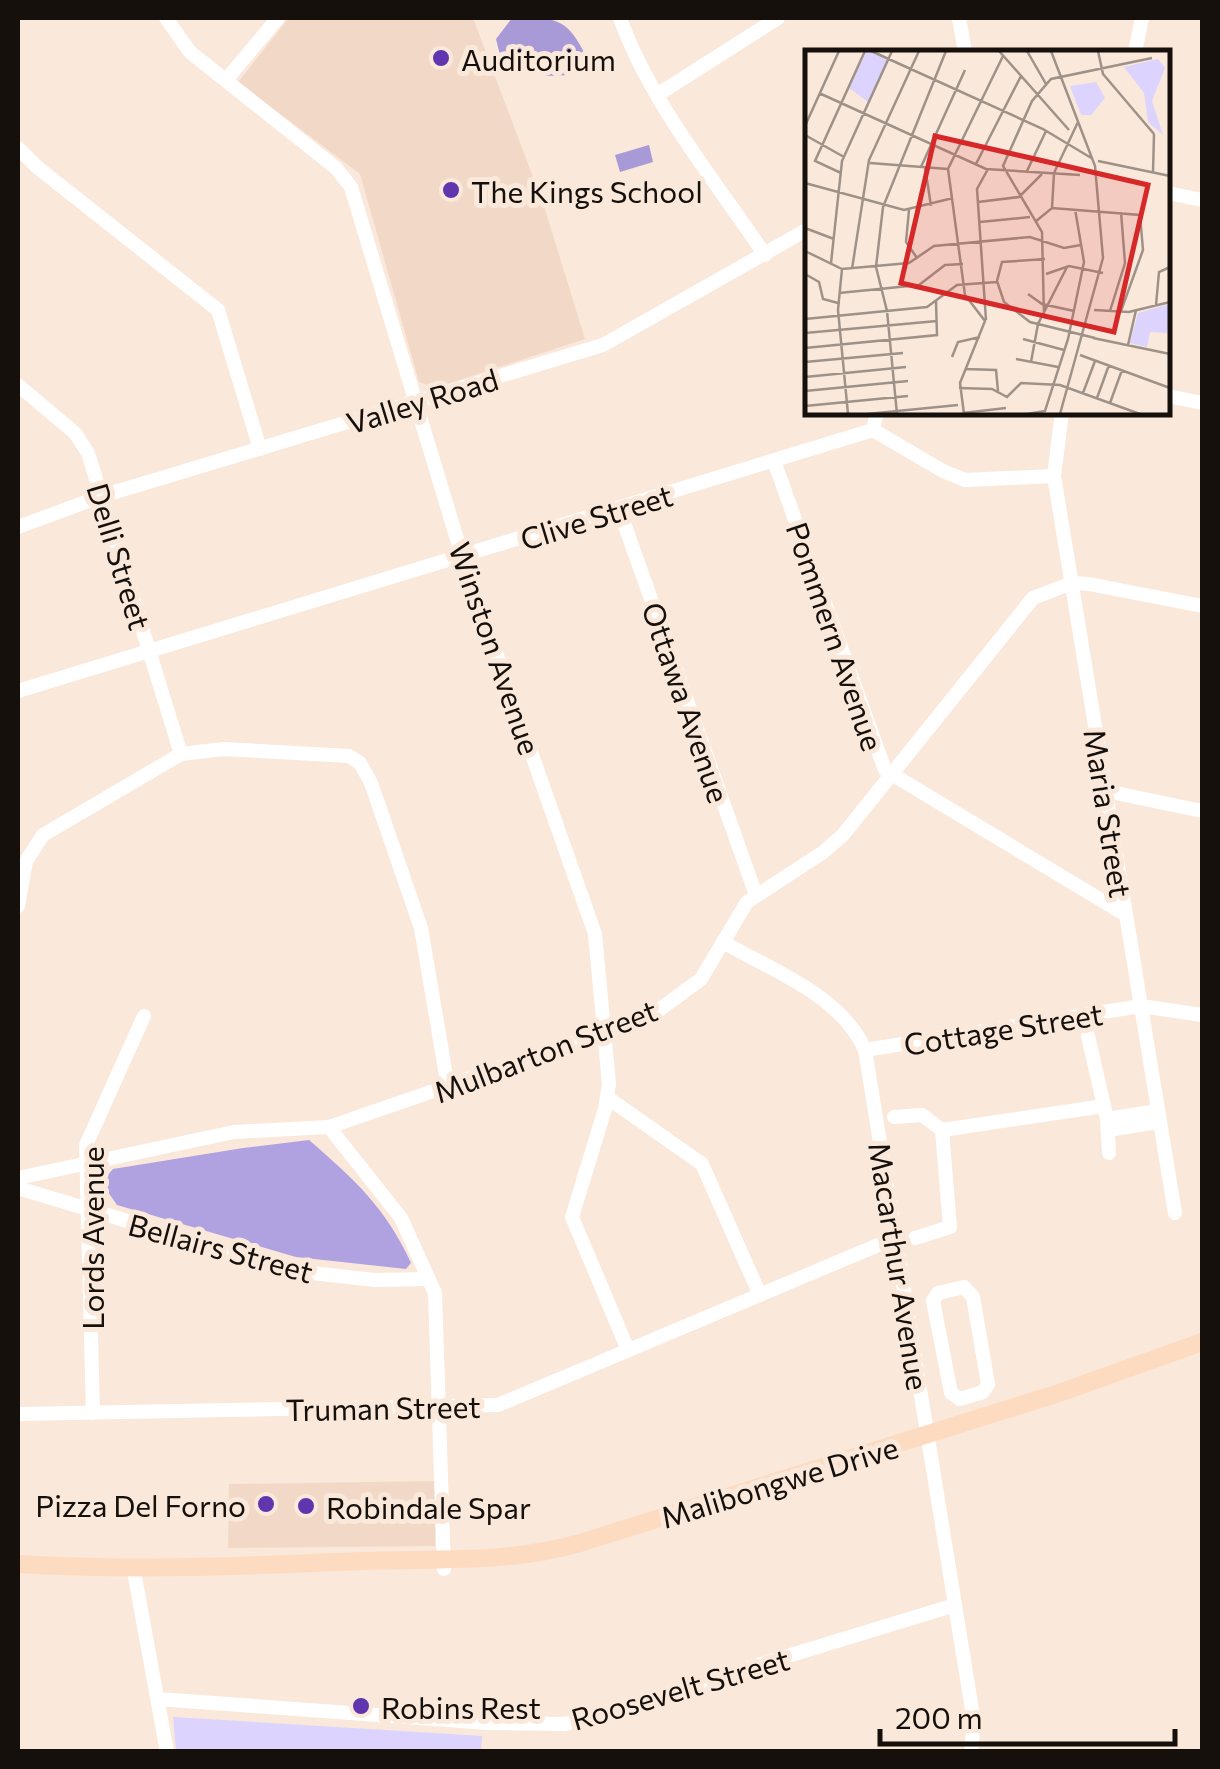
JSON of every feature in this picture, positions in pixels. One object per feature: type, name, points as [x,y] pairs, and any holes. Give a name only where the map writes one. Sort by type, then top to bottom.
[{"type":"main road","name":"Malibongwe Drive","points":[[927,1438],[1202,1342]]},
{"type":"main road","name":"Malibongwe Drive","points":[[18,1564],[444,1565],[516,1558],[563,1548],[1108,1386],[1202,1352]]},
{"type":"street","name":"Winston Avenue","points":[[166,18],[190,52],[348,181],[462,556],[598,946],[608,1098],[572,1216],[628,1350]]},
{"type":"street","points":[[226,80],[278,18]]},
{"type":"street","points":[[620,18],[657,96],[765,255]]},
{"type":"street","points":[[657,96],[778,18]]},
{"type":"street","points":[[959,18],[965,50]]},
{"type":"street","points":[[1135,50],[1142,18]]},
{"type":"street","points":[[18,148],[36,167],[218,310],[260,449]]},
{"type":"street","points":[[1170,193],[1202,200]]},
{"type":"street","name":"Valley Road","points":[[18,527],[102,496],[602,345],[805,231]]},
{"type":"street","name":"Delli Street","points":[[18,385],[81,440],[102,496],[181,754]]},
{"type":"street","points":[[1170,396],[1202,403]]},
{"type":"street","points":[[876,415],[873,430],[965,480],[1054,476]]},
{"type":"street","name":"Maria Street","points":[[1062,415],[1054,476],[1174,1213]]},
{"type":"street","name":"Clive Street","points":[[18,691],[873,430]]},
{"type":"street","name":"Pommern Avenue","points":[[774,462],[878,756],[890,776],[1126,915]]},
{"type":"street","name":"Ottawa Avenue","points":[[619,509],[756,895]]},
{"type":"street","points":[[1072,583],[1202,606]]},
{"type":"street","name":"Mulbarton Street","points":[[18,1178],[234,1132],[329,1127],[652,1014],[709,970],[740,910],[756,895],[836,842],[1025,606],[1040,594],[1072,583]]},
{"type":"street","points":[[18,906],[26,861],[43,835],[181,754],[214,750],[342,754],[360,763],[370,784],[421,928],[448,1087]]},
{"type":"street","points":[[1106,791],[1202,811]]},
{"type":"street","name":"Macarthur Avenue","points":[[723,942],[828,1003],[845,1016],[865,1050],[974,1722],[971,1752]]},
{"type":"street","name":"Cottage Street","points":[[865,1050],[1142,1006],[1202,1014]]},
{"type":"street","name":"Lords Avenue","points":[[93,1413],[87,1140],[144,1016]]},
{"type":"street","points":[[1088,1036],[1106,1118],[1109,1153]]},
{"type":"street","points":[[608,1098],[702,1164],[760,1295]]},
{"type":"street","points":[[894,1117],[922,1115],[942,1130],[1157,1116]]},
{"type":"street","points":[[329,1127],[401,1218],[430,1279],[436,1303],[444,1565]]},
{"type":"street","points":[[915,1238],[950,1227],[942,1130]]},
{"type":"street","name":"Bellairs Street","points":[[18,1188],[294,1270],[375,1280],[430,1279]]},
{"type":"street","name":"Truman Street","points":[[18,1414],[498,1405],[895,1238]]},
{"type":"street","points":[[969,1289],[988,1384],[983,1392],[960,1399],[951,1393],[936,1317],[936,1295],[969,1289]]},
{"type":"street","points":[[908,1322],[936,1317]]},
{"type":"street","points":[[133,1566],[167,1752]]},
{"type":"street","name":"Roosevelt Street","points":[[158,1699],[488,1723],[565,1724],[956,1605]]},
{"type":"shaded area","name":"The Kings School","points":[[289,18],[473,18],[544,206],[585,339],[435,388],[419,382],[360,174],[238,82]]},
{"type":"shaded area","points":[[512,18],[558,22],[573,34],[587,58],[570,75],[545,76],[502,63],[496,39]]},
{"type":"shaded area","points":[[649,145],[653,162],[620,172],[615,155]]},
{"type":"shaded area","points":[[309,1140],[379,1210],[411,1263],[406,1269],[296,1257],[117,1205],[108,1192],[105,1178],[113,1169]]},
{"type":"shaded area","points":[[435,1481],[435,1546],[228,1548],[229,1484]]},
{"type":"shaded area","points":[[173,1717],[482,1736],[481,1751],[176,1751]]},
{"type":"place","name":"Auditorium","points":[[441,58]]},
{"type":"place","name":"The Kings School","points":[[451,190]]},
{"type":"place","name":"Pizza Del Forno","points":[[266,1504]]},
{"type":"place","name":"Robindale Spar","points":[[306,1506]]},
{"type":"place","name":"Robins Rest","points":[[361,1706]]}]
